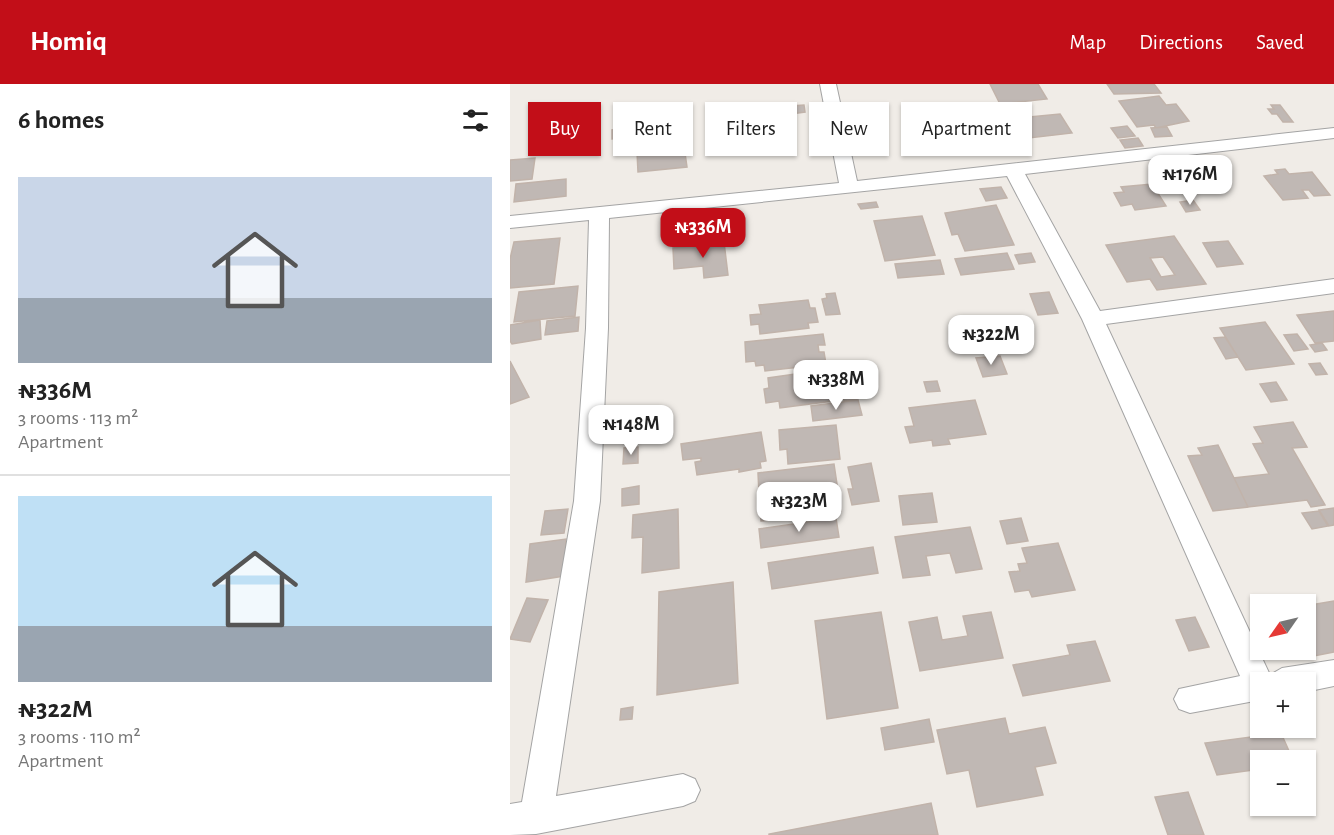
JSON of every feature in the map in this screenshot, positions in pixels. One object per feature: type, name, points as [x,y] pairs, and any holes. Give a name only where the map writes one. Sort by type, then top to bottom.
[{"type":"street","points":[[828,84],[849,188]]},
{"type":"street","points":[[510,222],[849,188],[1334,133]]},
{"type":"street","points":[[1013,169],[1093,319],[1254,672]]},
{"type":"street","points":[[599,212],[597,328],[587,501],[523,819],[683,790]]},
{"type":"street","points":[[1093,319],[1334,286]]},
{"type":"street","points":[[1316,676],[1334,673]]},
{"type":"street","points":[[1190,699],[1250,688]]},
{"type":"building","points":[[990,84],[1038,84],[1047,99],[1019,102],[999,102]]},
{"type":"building","points":[[1107,84],[1154,84],[1161,93],[1114,94]]},
{"type":"building","points":[[1159,96],[1166,105],[1176,104],[1189,121],[1156,128],[1154,125],[1137,127],[1119,101]]},
{"type":"building","points":[[804,105],[805,112],[797,113],[797,106]]},
{"type":"building","points":[[1271,105],[1280,105],[1293,122],[1283,122],[1277,114],[1272,114],[1268,109],[1274,109]]},
{"type":"building","points":[[1060,114],[1072,133],[1032,138],[1032,117]]},
{"type":"building","points":[[1127,126],[1135,136],[1118,138],[1111,128]]},
{"type":"building","points":[[1167,127],[1172,136],[1155,137],[1151,128]]},
{"type":"building","points":[[1138,138],[1143,146],[1125,148],[1120,140]]},
{"type":"building","points":[[637,156],[685,156],[687,167],[638,172]]},
{"type":"building","points":[[535,158],[532,179],[510,181],[510,160]]},
{"type":"building","points":[[1285,169],[1289,174],[1312,172],[1330,195],[1314,196],[1309,190],[1302,190],[1308,198],[1283,200],[1264,176],[1278,174],[1275,170]]},
{"type":"building","points":[[1173,171],[1181,180],[1163,182],[1156,173]]},
{"type":"building","points":[[566,179],[566,196],[514,202],[516,184]]},
{"type":"building","points":[[1152,184],[1166,206],[1135,210],[1132,204],[1121,206],[1114,193],[1124,192],[1121,187]]},
{"type":"building","points":[[1001,187],[1007,198],[986,201],[980,189]]},
{"type":"building","points":[[1193,200],[1200,210],[1186,212],[1180,202]]},
{"type":"building","points":[[876,202],[878,207],[861,209],[858,204]]},
{"type":"building","points":[[996,205],[1014,245],[965,251],[958,234],[952,235],[945,213]]},
{"type":"building","points":[[922,216],[935,255],[885,261],[874,221]]},
{"type":"building","points":[[1174,236],[1206,284],[1157,290],[1150,279],[1127,282],[1106,245]],"holes":[[[1163,257],[1175,275],[1161,277],[1150,258]]]},
{"type":"building","points":[[560,238],[554,284],[510,288],[510,259],[514,242]]},
{"type":"building","points":[[1228,241],[1243,264],[1217,267],[1203,243]]},
{"type":"building","points":[[724,242],[728,275],[704,278],[703,266],[674,269],[673,248]]},
{"type":"building","points":[[1007,253],[1014,269],[961,275],[955,259]]},
{"type":"building","points":[[1031,253],[1035,262],[1019,264],[1015,255]]},
{"type":"building","points":[[940,260],[944,274],[898,278],[895,264]]},
{"type":"building","points":[[578,286],[575,316],[514,322],[519,292]]},
{"type":"building","points":[[1049,292],[1058,313],[1038,315],[1030,294]]},
{"type":"building","points":[[835,293],[840,314],[826,315],[822,299],[827,298],[826,294]]},
{"type":"building","points":[[808,300],[810,308],[815,308],[818,322],[808,323],[809,328],[760,334],[759,324],[751,325],[750,315],[761,314],[759,305]]},
{"type":"building","points":[[1334,311],[1334,341],[1315,343],[1297,315]]},
{"type":"building","points":[[579,317],[578,331],[545,335],[547,321]]},
{"type":"building","points":[[540,320],[541,339],[512,344],[510,325]]},
{"type":"building","points":[[1265,322],[1294,364],[1246,370],[1220,328]]},
{"type":"building","points":[[823,334],[825,345],[818,345],[819,352],[824,352],[826,364],[765,371],[764,365],[756,366],[755,361],[746,362],[745,342]]},
{"type":"building","points":[[1297,334],[1308,349],[1294,351],[1284,335]]},
{"type":"building","points":[[1225,337],[1238,357],[1226,359],[1214,338]]},
{"type":"building","points":[[1322,343],[1327,350],[1315,352],[1310,345]]},
{"type":"building","points":[[1000,356],[1007,374],[983,377],[976,358]]},
{"type":"building","points":[[510,361],[529,397],[510,404]]},
{"type":"building","points":[[1320,363],[1327,374],[1316,375],[1309,364]]},
{"type":"building","points":[[816,371],[816,375],[833,373],[836,388],[830,389],[833,401],[780,408],[779,401],[766,403],[764,389],[769,388],[768,378]]},
{"type":"building","points":[[853,375],[858,399],[844,401],[840,381],[846,380],[845,376]]},
{"type":"building","points":[[937,381],[940,391],[927,392],[924,382]]},
{"type":"building","points":[[1276,382],[1287,400],[1271,402],[1260,384]]},
{"type":"building","points":[[858,400],[862,415],[813,421],[811,406]]},
{"type":"building","points":[[975,400],[986,434],[948,439],[950,444],[933,446],[932,440],[910,443],[905,427],[914,426],[909,408]]},
{"type":"building","points":[[1293,422],[1307,447],[1292,448],[1325,505],[1311,507],[1307,500],[1248,507],[1234,478],[1269,474],[1253,444],[1263,443],[1254,427]]},
{"type":"building","points":[[836,425],[840,459],[788,464],[787,449],[780,450],[779,430]]},
{"type":"building","points":[[666,427],[667,440],[644,443],[644,430]]},
{"type":"building","points":[[639,429],[639,441],[622,443],[622,431]]},
{"type":"building","points":[[761,432],[766,461],[760,462],[761,468],[697,475],[695,462],[701,461],[701,458],[683,460],[681,444]]},
{"type":"building","points":[[1218,445],[1248,507],[1213,511],[1188,456],[1202,455],[1198,448]]},
{"type":"building","points":[[638,447],[638,463],[623,464],[624,448]]},
{"type":"building","points":[[871,463],[879,501],[852,505],[848,489],[853,489],[848,467]]},
{"type":"building","points":[[834,464],[841,511],[761,521],[759,500],[773,499],[772,492],[759,494],[758,473]]},
{"type":"building","points":[[639,486],[639,504],[622,506],[622,489]]},
{"type":"building","points":[[932,493],[937,522],[903,525],[899,496]]},
{"type":"building","points":[[1334,508],[1334,525],[1329,526],[1319,510]]},
{"type":"building","points":[[568,509],[564,533],[541,535],[545,511]]},
{"type":"building","points":[[678,509],[679,568],[642,573],[643,537],[632,538],[633,515]]},
{"type":"building","points":[[1319,511],[1328,526],[1312,529],[1302,513]]},
{"type":"building","points":[[836,518],[839,537],[761,548],[759,529]]},
{"type":"building","points":[[1021,518],[1028,541],[1007,544],[1000,521]]},
{"type":"building","points":[[970,527],[982,569],[956,573],[950,553],[926,556],[930,575],[903,578],[895,537]]},
{"type":"building","points":[[566,539],[564,576],[526,582],[530,544]]},
{"type":"building","points":[[1058,543],[1075,590],[1032,597],[1029,590],[1015,592],[1009,572],[1020,571],[1018,564],[1027,563],[1022,548]]},
{"type":"building","points":[[873,547],[878,573],[772,589],[768,563]]},
{"type":"building","points":[[733,582],[738,683],[657,695],[659,592]]},
{"type":"building","points":[[527,598],[548,600],[530,642],[510,639]]},
{"type":"building","points":[[1334,601],[1334,652],[1316,656],[1316,604]]},
{"type":"building","points":[[881,612],[898,708],[827,719],[815,621]]},
{"type":"building","points":[[991,612],[1003,658],[920,671],[909,622],[937,617],[942,640],[968,636],[963,616]]},
{"type":"building","points":[[1195,617],[1209,647],[1189,651],[1176,620]]},
{"type":"building","points":[[1095,641],[1110,681],[1023,696],[1013,665],[1070,655],[1067,645]]},
{"type":"building","points":[[633,707],[632,719],[620,720],[621,709]]},
{"type":"building","points":[[1005,718],[1009,734],[1045,727],[1056,763],[1035,767],[1043,795],[977,807],[969,770],[947,774],[937,730]]},
{"type":"building","points":[[929,719],[934,742],[885,750],[881,728]]},
{"type":"building","points":[[1250,737],[1283,738],[1289,750],[1250,750],[1250,770],[1217,775],[1205,743]]},
{"type":"building","points":[[1188,792],[1204,835],[1168,835],[1155,797]]},
{"type":"building","points":[[931,803],[938,835],[769,835],[769,834]]}]
